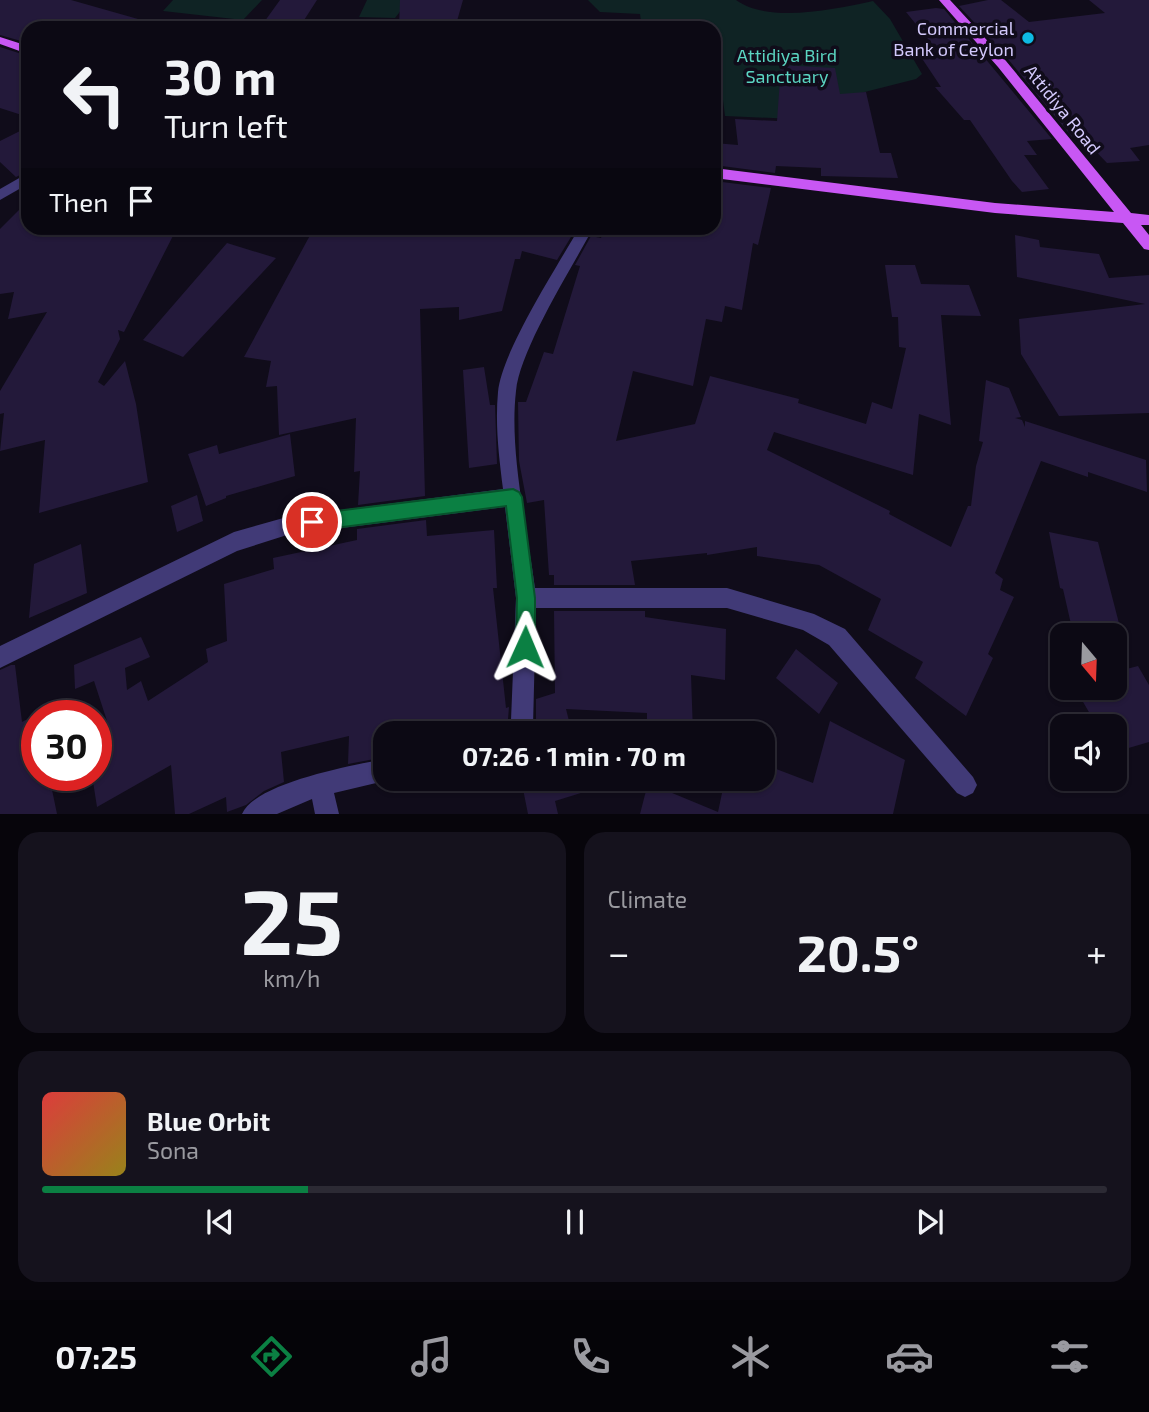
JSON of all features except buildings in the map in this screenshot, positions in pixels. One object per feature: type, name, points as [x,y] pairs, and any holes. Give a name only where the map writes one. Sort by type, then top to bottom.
[{"type":"main road","name":"Attidiya Road","points":[[944,0],[1002,64],[1149,245]]},
{"type":"main road","points":[[0,40],[21,48]]},
{"type":"main road","points":[[721,174],[995,208],[1149,220]]},
{"type":"street","points":[[0,195],[21,182]]},
{"type":"street","points":[[522,721],[526,598],[507,446],[507,390],[520,351],[582,235]]},
{"type":"street","points":[[0,657],[234,542],[287,526],[513,497]]},
{"type":"street","points":[[526,598],[727,598],[807,621],[837,637],[965,785]]},
{"type":"street","points":[[254,814],[269,803],[320,784],[373,773]]},
{"type":"street","points":[[320,784],[327,814]]},
{"type":"green space","points":[[173,0],[262,0],[243,20],[163,11]]},
{"type":"green space","points":[[367,0],[409,0],[395,18],[359,17]]},
{"type":"green space","name":"Attidiya Bird Sanctuary","points":[[588,0],[736,0],[750,7],[784,13],[822,11],[873,1],[890,19],[922,74],[916,79],[845,97],[795,119],[725,116],[721,84],[721,21],[641,21],[640,14],[600,12]]},
{"type":"place","name":"Commercial Bank of Ceylon","points":[[1028,38]]},
{"type":"route","points":[[312,522],[513,497],[526,598],[525,647]]}]
